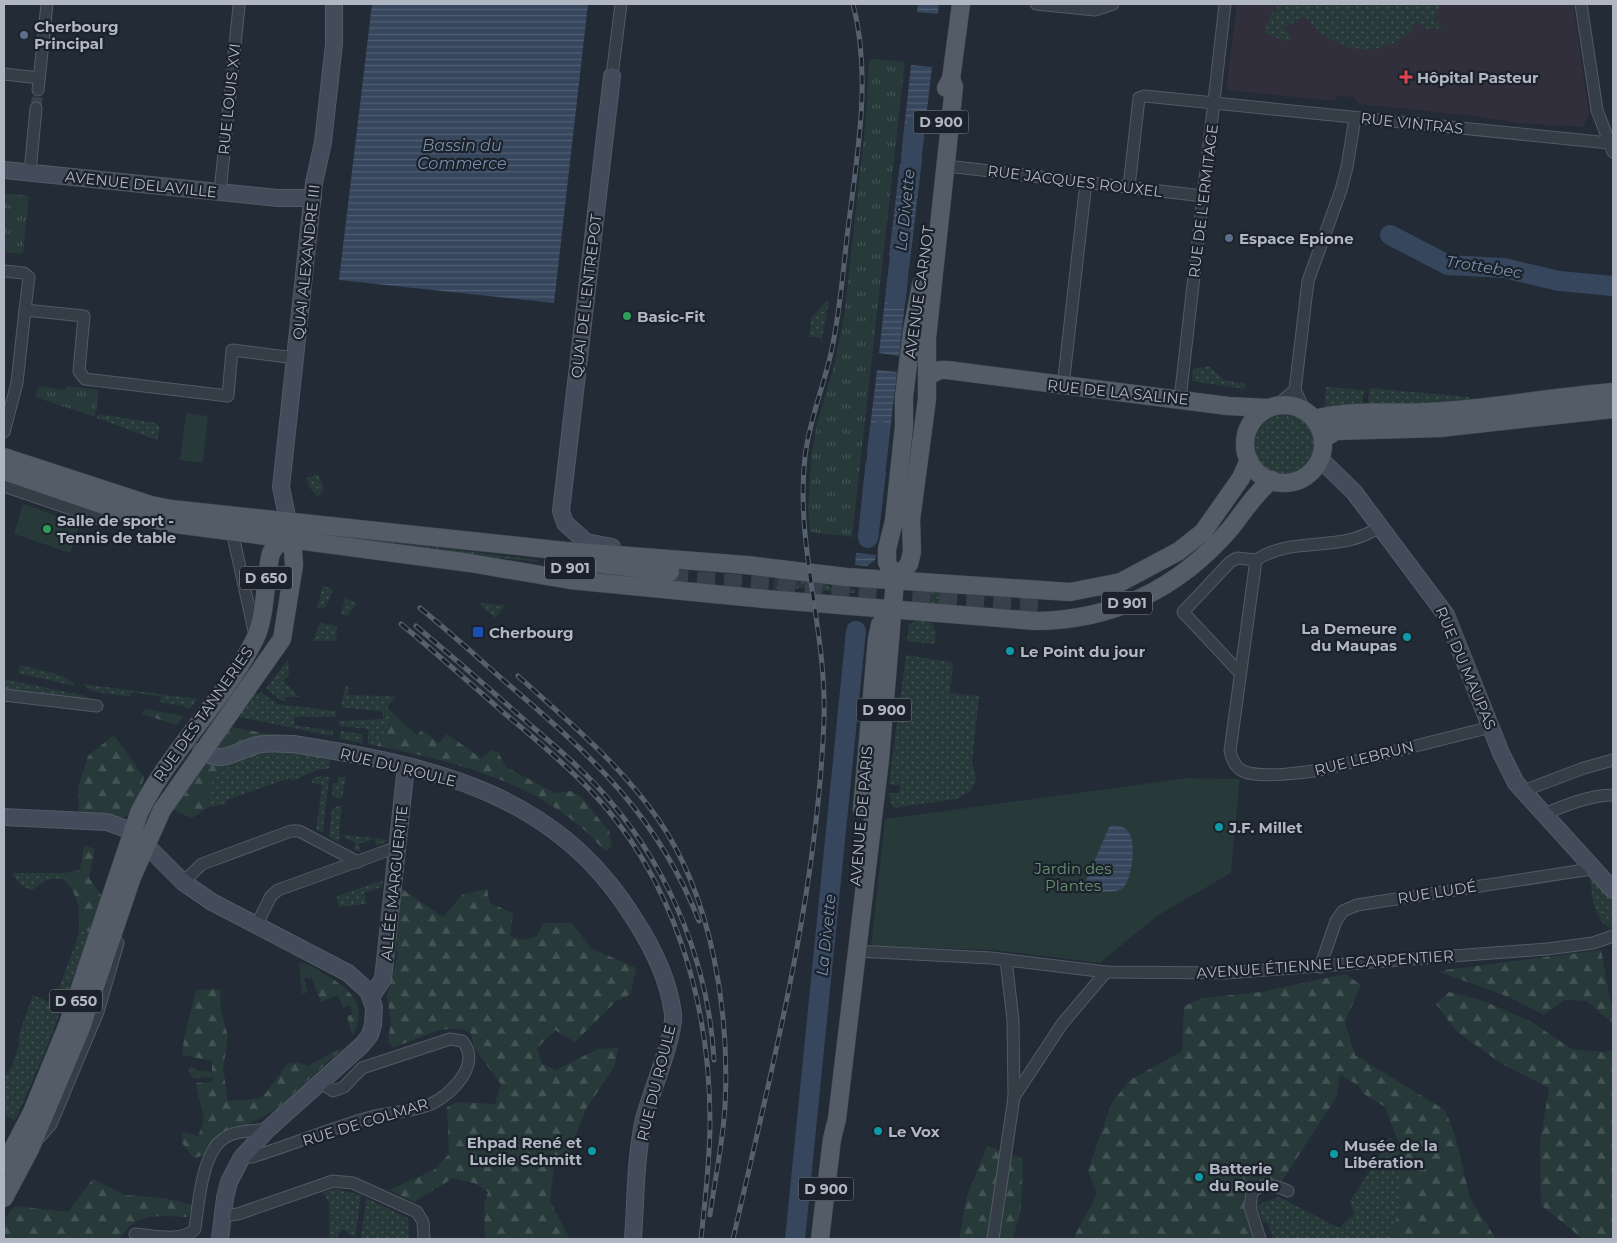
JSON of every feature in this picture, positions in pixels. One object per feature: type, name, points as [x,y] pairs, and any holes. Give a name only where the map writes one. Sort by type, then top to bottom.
[{"type":"main road","name":"AVENUE CARNOT","points":[[888,599],[887,556],[894,521],[912,331],[919,305],[946,87],[951,80],[961,4]]},
{"type":"main road","name":"D 900","points":[[888,599],[909,564],[912,552],[911,520],[921,430],[930,374],[928,338],[947,166],[954,87],[951,80]]},
{"type":"main road","name":"RUE DE LA SALINE","points":[[908,369],[930,374],[939,380],[1007,380],[1228,406],[1272,407]]},
{"type":"main road","points":[[1310,415],[1323,439],[1320,459],[1305,476],[1295,481],[1272,480],[1255,469],[1249,460],[1245,446],[1250,424],[1272,407],[1292,406],[1310,415],[1428,412],[1613,392]]},
{"type":"main road","points":[[1228,406],[1250,424]]},
{"type":"main road","points":[[1323,439],[1336,431],[1440,428],[1613,409]]},
{"type":"main road","name":"D 901","points":[[4,456],[161,508],[326,524],[565,551],[619,554],[846,577],[888,599],[1036,621],[1080,619],[1113,610],[1157,590],[1197,562],[1230,529],[1255,494],[1272,480]]},
{"type":"main road","name":"D 901","points":[[1157,590],[1107,605],[1055,609],[1039,605],[1095,598],[1149,580],[1167,570],[1186,556],[1198,543],[1203,532],[1241,478],[1249,460]]},
{"type":"main road","name":"D 901","points":[[4,471],[149,519],[318,544],[470,563],[570,580],[850,606],[888,599],[1037,591],[1086,591],[1136,576],[1179,551],[1203,532]]},
{"type":"main road","name":"D 650","points":[[286,539],[288,521]]},
{"type":"main road","points":[[286,539],[302,529],[326,524]]},
{"type":"main road","name":"RUE DES TANNERIES","points":[[132,831],[155,782],[238,667],[255,638],[260,624],[271,553],[275,547],[286,539],[293,550],[294,565],[282,639],[201,751],[162,810],[146,845]]},
{"type":"main road","name":"RUE DES TANNERIES","points":[[294,565],[301,548],[318,544]]},
{"type":"main road","name":"D 901","points":[[470,563],[489,560],[670,575],[576,561],[565,551]]},
{"type":"main road","points":[[765,599],[794,592],[888,599]]},
{"type":"main road","name":"AVENUE DE PARIS","points":[[820,1239],[832,1139],[837,1119],[880,759],[888,599]]},
{"type":"main road","name":"AVENUE DE PARIS","points":[[832,1139],[829,1119],[857,860],[877,639],[888,599]]},
{"type":"main road","name":"D 650","points":[[4,1166],[32,1112],[68,1024],[132,831]]},
{"type":"main road","name":"D 650","points":[[4,1198],[30,1148],[81,1028],[124,900],[146,845]]},
{"type":"street","points":[[4,74],[39,84],[47,4]]},
{"type":"street","name":"QUAI ALEXANDRE III","points":[[288,521],[282,487],[312,198],[324,142],[334,44],[334,4]]},
{"type":"street","name":"QUAI DE L'ENTREPOT","points":[[619,554],[611,547],[586,542],[565,523],[561,510],[621,4]]},
{"type":"street","points":[[1036,4],[1095,10],[1113,4]]},
{"type":"street","name":"RUE DE L'ERMITAGE","points":[[1180,399],[1225,4]]},
{"type":"street","points":[[1581,4],[1597,110],[1612,148]]},
{"type":"street","name":"RUE LOUIS XVI","points":[[220,192],[239,6]]},
{"type":"street","name":"RUE VINTRAS","points":[[1129,187],[1141,96],[1355,118],[1612,148]]},
{"type":"street","points":[[30,172],[36,108]]},
{"type":"street","points":[[1310,415],[1295,390],[1308,281],[1341,190],[1355,118]]},
{"type":"street","name":"RUE JACQUES ROUXEL","points":[[947,166],[1203,196]]},
{"type":"street","name":"AVENUE DELAVILLE","points":[[4,170],[278,198],[312,198]]},
{"type":"street","points":[[1063,386],[1086,182]]},
{"type":"street","name":"AVENUE DELAVILLE","points":[[278,198],[304,215],[310,226]]},
{"type":"street","points":[[4,271],[24,273],[29,277],[17,383],[4,432]]},
{"type":"street","points":[[26,310],[84,316],[79,371],[85,380],[228,396],[232,350],[295,358]]},
{"type":"street","points":[[1272,407],[1295,390]]},
{"type":"street","name":"RUE DU MAUPAS","points":[[1320,459],[1354,492],[1446,615],[1509,771],[1523,791],[1591,869],[1613,890]]},
{"type":"street","points":[[4,486],[103,520]]},
{"type":"street","points":[[1240,673],[1183,612],[1230,562],[1237,558],[1256,560],[1274,550],[1354,540],[1371,533],[1380,526]]},
{"type":"street","points":[[232,531],[255,638]]},
{"type":"street","points":[[1240,673],[1256,560]]},
{"type":"street","name":"RUE LEBRUN","points":[[1240,673],[1230,751],[1236,767],[1245,772],[1295,774],[1320,770],[1491,727]]},
{"type":"street","points":[[4,695],[97,706]]},
{"type":"street","name":"RUE DU ROULE","points":[[201,751],[211,757],[222,758],[257,745],[271,743],[293,744],[440,774],[514,804],[562,835],[611,886],[644,933],[657,960],[673,1016],[644,1120],[635,1182],[633,1239]]},
{"type":"street","points":[[1523,791],[1584,768],[1613,760]]},
{"type":"street","name":"ALLÉE MARGUERITE","points":[[371,997],[383,979],[406,766]]},
{"type":"street","points":[[1544,814],[1567,804],[1613,794]]},
{"type":"street","name":"RUE DU MAUPAS","points":[[1544,814],[1613,877]]},
{"type":"street","points":[[4,817],[107,822],[132,831],[183,882],[212,902],[348,973],[359,981],[371,997],[374,1016],[370,1034],[354,1052],[268,1129],[242,1157],[229,1182],[222,1216],[220,1239]]},
{"type":"street","points":[[183,882],[202,864],[292,831],[299,831],[358,862]]},
{"type":"street","points":[[256,926],[271,896],[278,890],[389,850],[397,852]]},
{"type":"street","name":"RUE LUDÉ","points":[[1320,967],[1336,921],[1343,911],[1356,905],[1591,869]]},
{"type":"street","name":"AVENUE ÉTIENNE LECARPENTIER","points":[[856,951],[1006,960],[1106,972],[1226,974],[1547,949],[1593,943],[1613,936]]},
{"type":"street","points":[[993,1239],[1014,1097],[1013,1020],[1006,960]]},
{"type":"street","points":[[1014,1097],[1062,1024],[1106,972]]},
{"type":"street","name":"RUE DE COLMAR","points":[[242,1157],[252,1158],[372,1117],[431,1104],[445,1096],[461,1079],[467,1068],[468,1049],[462,1041],[450,1039],[362,1068],[344,1087],[338,1090],[333,1091],[320,1082]]},
{"type":"street","points":[[135,1234],[182,1238],[195,1229],[206,1167],[216,1147],[222,1139],[230,1135],[268,1129]]},
{"type":"street","points":[[222,1216],[238,1214],[322,1184],[342,1180],[353,1183],[417,1212],[423,1222],[424,1239]]},
{"type":"street","points":[[1260,1239],[1250,1207],[1252,1192],[1258,1186],[1267,1185],[1288,1191]]},
{"type":"shaded area","name":"Hôpital Pasteur","points":[[1237,4],[1573,4],[1589,114],[1583,127],[1519,123],[1475,116],[1359,104],[1353,97],[1338,96],[1334,101],[1226,90]]},
{"type":"green space","points":[[1278,4],[1441,4],[1434,20],[1447,28],[1426,29],[1416,22],[1412,26],[1415,29],[1401,39],[1386,46],[1372,49],[1357,49],[1329,38],[1305,16],[1289,25],[1281,26],[1292,38],[1287,42],[1264,33],[1271,13],[1276,12]]},
{"type":"green space","points":[[869,60],[905,62],[852,537],[810,532],[808,506],[812,452],[817,423],[834,366],[844,317],[866,118]]},
{"type":"green space","points":[[4,193],[29,196],[23,254],[4,252]]},
{"type":"green space","points":[[827,300],[829,301],[822,338],[823,343],[818,337],[809,337],[811,318]]},
{"type":"green space","points":[[1209,366],[1224,380],[1246,384],[1245,389],[1192,381],[1193,369]]},
{"type":"green space","points":[[39,386],[65,390],[66,386],[99,390],[95,417],[35,397]]},
{"type":"green space","points":[[1326,387],[1364,390],[1362,406],[1324,409]]},
{"type":"green space","points":[[1369,388],[1469,397],[1469,401],[1368,406]]},
{"type":"green space","points":[[186,413],[208,416],[203,463],[180,460]]},
{"type":"green space","points":[[1278,413],[1290,413],[1306,422],[1313,432],[1315,444],[1313,456],[1306,466],[1290,475],[1278,475],[1267,470],[1258,461],[1253,450],[1253,438],[1258,427],[1267,418]]},
{"type":"green space","points":[[98,414],[156,423],[160,428],[157,440],[97,418]]},
{"type":"green space","points":[[318,474],[324,489],[318,497],[309,487],[307,478]]},
{"type":"green space","name":"Salle de sport - Tennis de table","points":[[23,504],[80,524],[70,553],[14,534]]},
{"type":"green space","points":[[331,534],[538,560],[538,562],[331,539]]},
{"type":"green space","points":[[774,576],[805,579],[805,588],[773,590]]},
{"type":"green space","points":[[813,579],[823,580],[830,587],[855,589],[855,593],[815,590]]},
{"type":"green space","points":[[323,585],[333,590],[325,609],[317,607]]},
{"type":"green space","points":[[931,589],[957,591],[955,605],[930,603]]},
{"type":"green space","points":[[345,598],[357,603],[347,616],[341,614]]},
{"type":"green space","points":[[478,603],[506,605],[495,618]]},
{"type":"green space","points":[[917,620],[932,623],[936,632],[935,644],[907,641],[909,625]]},
{"type":"green space","points":[[320,623],[337,626],[336,641],[313,641]]},
{"type":"green space","points":[[906,655],[951,662],[953,667],[950,693],[979,696],[972,762],[976,779],[971,791],[957,799],[893,808],[888,793],[899,793],[900,786],[889,784]]},
{"type":"green space","points":[[288,660],[289,675],[283,681],[299,697],[285,697],[285,701],[280,700],[266,688]]},
{"type":"green space","points":[[20,665],[64,676],[76,686],[18,673]]},
{"type":"green space","points":[[4,679],[86,696],[88,702],[4,689]]},
{"type":"green space","points":[[83,684],[197,699],[191,708],[160,702],[161,697],[132,692],[130,697],[92,691]]},
{"type":"green space","points":[[345,686],[348,686],[348,695],[396,696],[387,707],[394,715],[377,746],[368,744],[368,729],[339,726],[339,721],[383,719],[383,712],[341,707]]},
{"type":"green space","points":[[261,692],[277,704],[336,711],[336,717],[294,717],[294,725],[333,731],[332,736],[239,717],[251,697]]},
{"type":"green space","points":[[144,709],[183,717],[177,725],[142,714]]},
{"type":"green space","points":[[394,715],[417,735],[422,730],[439,743],[447,734],[481,758],[492,750],[498,752],[506,767],[555,793],[571,791],[581,797],[609,831],[612,845],[607,851],[580,826],[555,808],[528,792],[498,779],[437,759],[377,746]]},
{"type":"green space","points":[[227,726],[288,738],[281,751],[260,754],[223,769],[208,788],[209,807],[192,818],[174,810],[176,797]]},
{"type":"green space","points":[[341,731],[363,734],[362,743],[340,739]]},
{"type":"green space","points":[[114,735],[144,777],[135,812],[121,819],[79,815],[78,787],[88,756]]},
{"type":"green space","points":[[303,750],[331,757],[329,769],[319,769],[292,781],[290,778],[227,800],[226,804],[209,807],[208,788],[223,769],[260,754]]},
{"type":"green space","points":[[320,776],[329,777],[323,832],[316,830],[322,785],[312,783],[312,779]]},
{"type":"green space","points":[[338,777],[346,777],[342,798],[332,797],[333,783],[338,783]]},
{"type":"green space","name":"Jardin des Plantes","points":[[1188,778],[1240,779],[1231,873],[1157,916],[1100,963],[993,950],[871,946],[885,819]]},
{"type":"green space","points":[[342,805],[339,834],[389,840],[377,846],[374,839],[358,844],[361,852],[353,850],[356,843],[341,835],[338,842],[329,837],[332,808]]},
{"type":"green space","points":[[84,845],[95,849],[89,878],[101,895],[90,933],[85,929],[79,934],[78,905],[74,893],[64,880],[64,873],[80,870]]},
{"type":"green space","points":[[13,873],[64,873],[64,880],[54,878],[47,880],[33,890],[30,890],[16,879]]},
{"type":"green space","points":[[1593,878],[1613,897],[1613,929],[1601,921],[1595,909],[1590,880]]},
{"type":"green space","points":[[383,880],[382,887],[364,893],[367,904],[339,907],[337,896]]},
{"type":"green space","points":[[399,887],[443,917],[463,894],[487,889],[490,903],[513,913],[510,936],[522,940],[537,936],[543,923],[572,923],[591,948],[636,968],[631,994],[615,1002],[575,1042],[555,1030],[537,1048],[542,1064],[556,1070],[598,1049],[619,1047],[614,1067],[586,1109],[569,1154],[555,1159],[550,1201],[568,1235],[568,1239],[485,1239],[484,1205],[488,1192],[477,1184],[453,1178],[414,1202],[389,1190],[434,1170],[449,1154],[447,1107],[457,1102],[495,1104],[501,1084],[474,1048],[471,1033],[462,1030],[442,1030],[393,1047],[388,1042],[391,1021],[387,996],[397,958],[395,909]]},
{"type":"green space","points":[[85,929],[90,933],[45,1052],[15,1121],[4,1114],[4,1077],[12,1066],[19,1046],[19,1034],[33,995],[53,1004],[79,934]]},
{"type":"green space","points":[[1601,950],[1611,1004],[1613,1005],[1613,1024],[1587,1001],[1564,1000],[1544,1015],[1509,997],[1437,971]]},
{"type":"green space","points":[[299,963],[309,965],[333,979],[349,992],[358,1006],[359,1015],[352,1036],[347,1016],[353,1014],[350,1005],[343,1008],[338,995],[321,1002],[311,977],[304,979],[308,992],[302,994]]},
{"type":"green space","points":[[1345,974],[1361,985],[1345,1022],[1355,1055],[1445,1110],[1455,1135],[1470,1198],[1496,1239],[1390,1239],[1401,1204],[1398,1141],[1385,1107],[1364,1094],[1358,1085],[1340,1075],[1336,1098],[1278,1187],[1252,1192],[1262,1239],[1073,1239],[1097,1194],[1088,1171],[1111,1104],[1130,1080],[1182,1051],[1184,1006],[1202,998],[1261,992]]},
{"type":"green space","points":[[220,989],[221,1009],[228,1037],[223,1069],[228,1101],[262,1098],[289,1062],[293,1064],[299,1062],[308,1066],[336,1050],[342,1049],[275,1110],[240,1129],[216,1137],[204,1155],[194,1158],[182,1143],[182,1132],[198,1136],[203,1114],[196,1083],[212,1082],[213,1077],[193,1078],[188,1070],[191,1066],[199,1071],[212,1072],[212,1061],[182,1055],[184,1039],[196,990]]},
{"type":"green space","points":[[1449,992],[1481,1000],[1530,1021],[1572,1049],[1604,1052],[1613,1050],[1613,1239],[1583,1239],[1541,1205],[1540,1142],[1549,1088],[1502,1064],[1456,1031],[1436,1004]]},
{"type":"green space","points":[[1389,1137],[1401,1147],[1401,1204],[1390,1239],[1274,1239],[1267,1222],[1263,1222],[1257,1205],[1279,1197],[1339,1228],[1354,1214],[1350,1201],[1375,1163]]},
{"type":"green space","points":[[987,1146],[1023,1159],[1021,1209],[1013,1239],[959,1239],[967,1196]]},
{"type":"green space","points":[[93,1179],[125,1195],[165,1198],[192,1205],[188,1217],[158,1216],[141,1219],[134,1223],[120,1239],[4,1239],[4,1219],[15,1206],[68,1212]]},
{"type":"green space","points":[[336,1189],[361,1195],[355,1238],[342,1229],[336,1239],[329,1239],[329,1203],[323,1192]]},
{"type":"green space","points":[[366,1198],[408,1218],[409,1239],[361,1239]]},
{"type":"water","name":"Bassin du Commerce","points":[[372,4],[588,4],[554,303],[339,280]]},
{"type":"water","points":[[918,4],[939,4],[938,14],[917,12]]},
{"type":"water","points":[[911,65],[932,67],[922,152],[901,157]]},
{"type":"water","points":[[922,159],[909,269],[889,256],[900,164]]},
{"type":"water","points":[[889,264],[908,276],[899,356],[879,353]]},
{"type":"water","points":[[877,370],[897,372],[886,465],[867,452]]},
{"type":"water","points":[[866,460],[886,472],[878,539],[858,537]]},
{"type":"water","points":[[856,553],[876,555],[875,560],[867,566],[855,565]]},
{"type":"water","points":[[1114,825],[1127,830],[1131,836],[1133,851],[1127,882],[1124,887],[1117,891],[1089,891],[1085,883],[1109,827]]},
{"type":"waterway","name":"La Divette","points":[[908,189],[915,128]]},
{"type":"waterway","name":"La Divette","points":[[896,298],[902,235]]},
{"type":"waterway","name":"Trottebec","points":[[1390,235],[1448,265],[1504,268],[1559,281],[1613,286]]},
{"type":"waterway","name":"La Divette","points":[[868,538],[880,431]]},
{"type":"waterway","name":"La Divette","points":[[795,1239],[856,631]]},
{"type":"tunnel","points":[[36,108],[38,90]]},
{"type":"tunnel","points":[[670,578],[1039,608]]},
{"type":"railway","points":[[733,1239],[790,981],[802,916],[820,786],[824,687],[807,555],[803,490],[807,444],[837,323],[859,145],[862,60],[853,4]]},
{"type":"railway","points":[[420,608],[568,737],[620,790],[664,850],[699,921]]},
{"type":"railway","points":[[401,624],[548,750],[589,789],[619,824],[644,861],[665,901],[694,987],[703,1032],[708,1077],[709,1151],[701,1239]]},
{"type":"railway","points":[[416,626],[570,760],[601,790],[632,829],[668,889],[695,955],[711,1025],[714,1060]]},
{"type":"railway","points":[[518,676],[592,743],[627,779],[658,819],[677,850],[692,884],[714,956],[724,1032],[726,1070],[724,1120],[710,1215]]},
{"type":"place","name":"Cherbourg Principal","points":[[24,35]]},
{"type":"place","name":"Hôpital Pasteur","points":[[1406,77]]},
{"type":"place","name":"Espace Epione","points":[[1229,238]]},
{"type":"place","name":"Basic-Fit","points":[[627,316]]},
{"type":"place","name":"Salle de sport - Tennis de table","points":[[47,529]]},
{"type":"place","name":"Cherbourg","points":[[478,632]]},
{"type":"place","name":"La Demeure du Maupas","points":[[1407,637]]},
{"type":"place","name":"Le Point du jour","points":[[1010,651]]},
{"type":"place","name":"J.F. Millet","points":[[1219,827]]},
{"type":"place","name":"Le Vox","points":[[878,1131]]},
{"type":"place","name":"Ehpad René et Lucile Schmitt","points":[[592,1151]]},
{"type":"place","name":"Musée de la Libération","points":[[1334,1154]]},
{"type":"place","name":"Batterie du Roule","points":[[1199,1177]]}]
